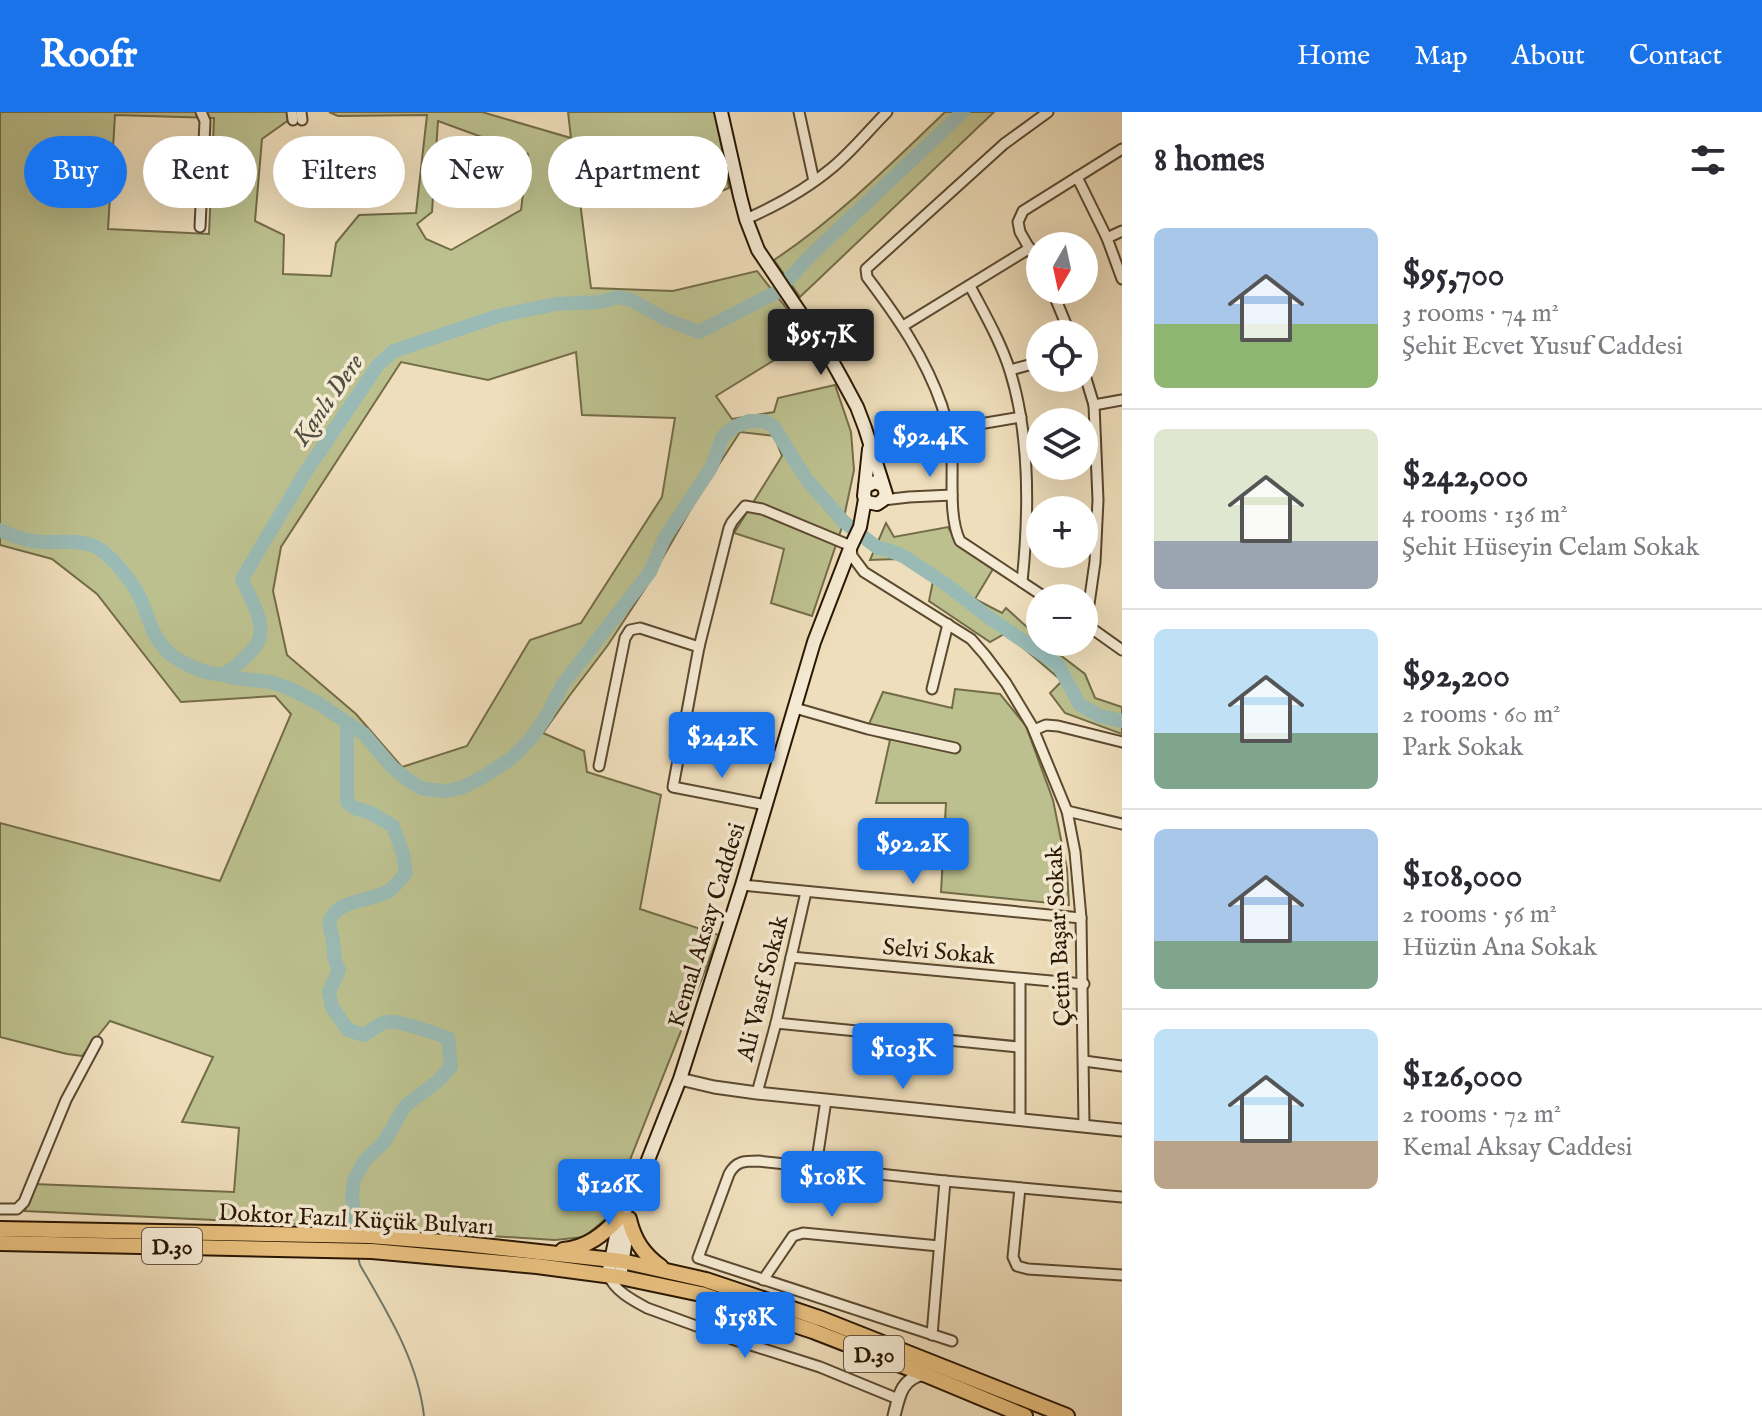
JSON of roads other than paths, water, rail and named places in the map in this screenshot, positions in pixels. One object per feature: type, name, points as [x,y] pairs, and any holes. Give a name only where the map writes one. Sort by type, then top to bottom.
[{"type":"highway","points":[[547,1252],[587,1244],[624,1218],[641,1248],[652,1261],[666,1270]]},
{"type":"highway","name":"Doktor Fazıl Küçük Bulvarı","points":[[0,1229],[547,1252],[615,1268],[813,1331],[1025,1416]]},
{"type":"highway","name":"Doktor Fazıl Küçük Bulvarı","points":[[0,1243],[343,1243]]},
{"type":"highway","name":"Doktor Fazıl Küçük Bulvarı","points":[[371,1244],[545,1267],[666,1270],[706,1280],[822,1319],[1067,1416]]},
{"type":"main road","points":[[721,112],[746,219],[760,255],[828,354],[857,407],[880,473],[882,494]]},
{"type":"main road","name":"Kemal Aksay Caddesi","points":[[615,1268],[624,1218],[680,1079],[742,885],[814,642],[860,527],[869,446]]},
{"type":"main road","points":[[875,482],[882,494],[870,504],[865,493],[875,482]]},
{"type":"main road","name":"Kemal Aksay Caddesi","points":[[860,527],[870,518],[882,494]]},
{"type":"street","points":[[799,112],[814,181]]},
{"type":"street","points":[[746,219],[779,205],[834,166],[876,117],[887,112]]},
{"type":"street","points":[[1026,585],[960,541],[952,495],[950,429],[932,378],[903,326],[867,277],[866,269],[1004,144],[1048,112]]},
{"type":"street","points":[[200,227],[205,115]]},
{"type":"street","points":[[1026,242],[1018,222],[1023,211],[1122,149]]},
{"type":"street","points":[[1077,177],[1107,238],[1122,279]]},
{"type":"street","points":[[1107,238],[1122,231]]},
{"type":"street","points":[[903,326],[1026,251]]},
{"type":"street","points":[[970,286],[1010,370],[1021,417],[1026,483],[1022,582]]},
{"type":"street","points":[[1010,370],[1026,366]]},
{"type":"street","points":[[1090,392],[1094,405],[1098,500],[1092,584]]},
{"type":"street","points":[[1094,405],[1122,400]]},
{"type":"street","points":[[950,429],[1021,417]]},
{"type":"street","points":[[882,494],[909,497],[952,495]]},
{"type":"street","points":[[766,805],[673,787],[699,647],[729,528],[745,506],[762,509],[851,546]]},
{"type":"street","name":"Çetin Başar Sokak","points":[[851,546],[852,556],[864,572],[971,639],[985,655],[1034,730],[1067,811],[1075,852],[1081,918],[1084,1126]]},
{"type":"street","points":[[932,689],[948,624]]},
{"type":"street","points":[[599,766],[625,638],[630,630],[640,628],[699,647]]},
{"type":"street","points":[[1098,632],[1122,650]]},
{"type":"street","points":[[795,708],[868,729],[955,748]]},
{"type":"street","points":[[1034,730],[1046,725],[1058,726],[1122,742]]},
{"type":"street","points":[[1067,811],[1122,824]]},
{"type":"street","points":[[742,885],[1081,918]]},
{"type":"street","name":"Ali Vasıf Sokak","points":[[757,1093],[806,892]]},
{"type":"street","name":"Selvi Sokak","points":[[791,957],[1084,984]]},
{"type":"street","points":[[1020,979],[1020,1120]]},
{"type":"street","points":[[776,1023],[1019,1047]]},
{"type":"street","points":[[0,1209],[17,1209],[21,1206],[66,1100],[97,1042]]},
{"type":"street","points":[[1084,1061],[1122,1066]]},
{"type":"street","points":[[680,1079],[757,1093],[1122,1130]]},
{"type":"street","points":[[816,1166],[826,1100]]},
{"type":"street","points":[[952,1341],[698,1258],[733,1166],[742,1161],[758,1161],[1122,1197]]},
{"type":"street","points":[[932,1335],[945,1181]]},
{"type":"street","points":[[1020,1188],[1013,1257],[1017,1266],[1122,1275]]},
{"type":"street","points":[[763,1280],[793,1236],[803,1233],[939,1246]]},
{"type":"street","points":[[615,1268],[613,1285],[647,1308],[820,1367],[898,1399]]},
{"type":"street","points":[[887,1360],[897,1367],[903,1385]]},
{"type":"street","points":[[894,1416],[903,1385],[911,1378],[924,1374]]},
{"type":"waterway","name":"Kanlı Dere","points":[[0,530],[31,541],[80,542],[101,550],[135,589],[155,634],[167,651],[201,670],[226,673],[252,650],[260,634],[259,618],[242,579],[305,473],[378,365],[394,351],[498,316],[556,304],[601,302],[618,297],[631,300],[667,320],[699,332],[777,292],[809,257],[963,112]]},
{"type":"waterway","points":[[222,674],[271,682],[318,703],[364,734],[392,767],[423,789],[446,791],[461,788],[513,757],[533,736],[563,684],[650,572],[664,539],[711,468],[723,436],[749,421],[764,421],[773,426],[807,480],[844,522],[878,548],[903,556],[947,585],[1058,665],[1080,705],[1100,716],[1122,721]]},
{"type":"waterway","points":[[347,723],[347,802],[393,826],[406,873],[389,891],[342,907],[332,916],[330,928],[339,970],[329,992],[332,1007],[348,1030],[364,1035],[380,1024],[392,1022],[448,1038],[451,1067],[405,1106],[384,1142],[365,1160],[354,1180],[352,1197],[355,1221]]},
{"type":"waterway","points":[[355,1221],[355,1231]]},
{"type":"waterway","points":[[358,1257],[408,1356],[424,1416]]}]
